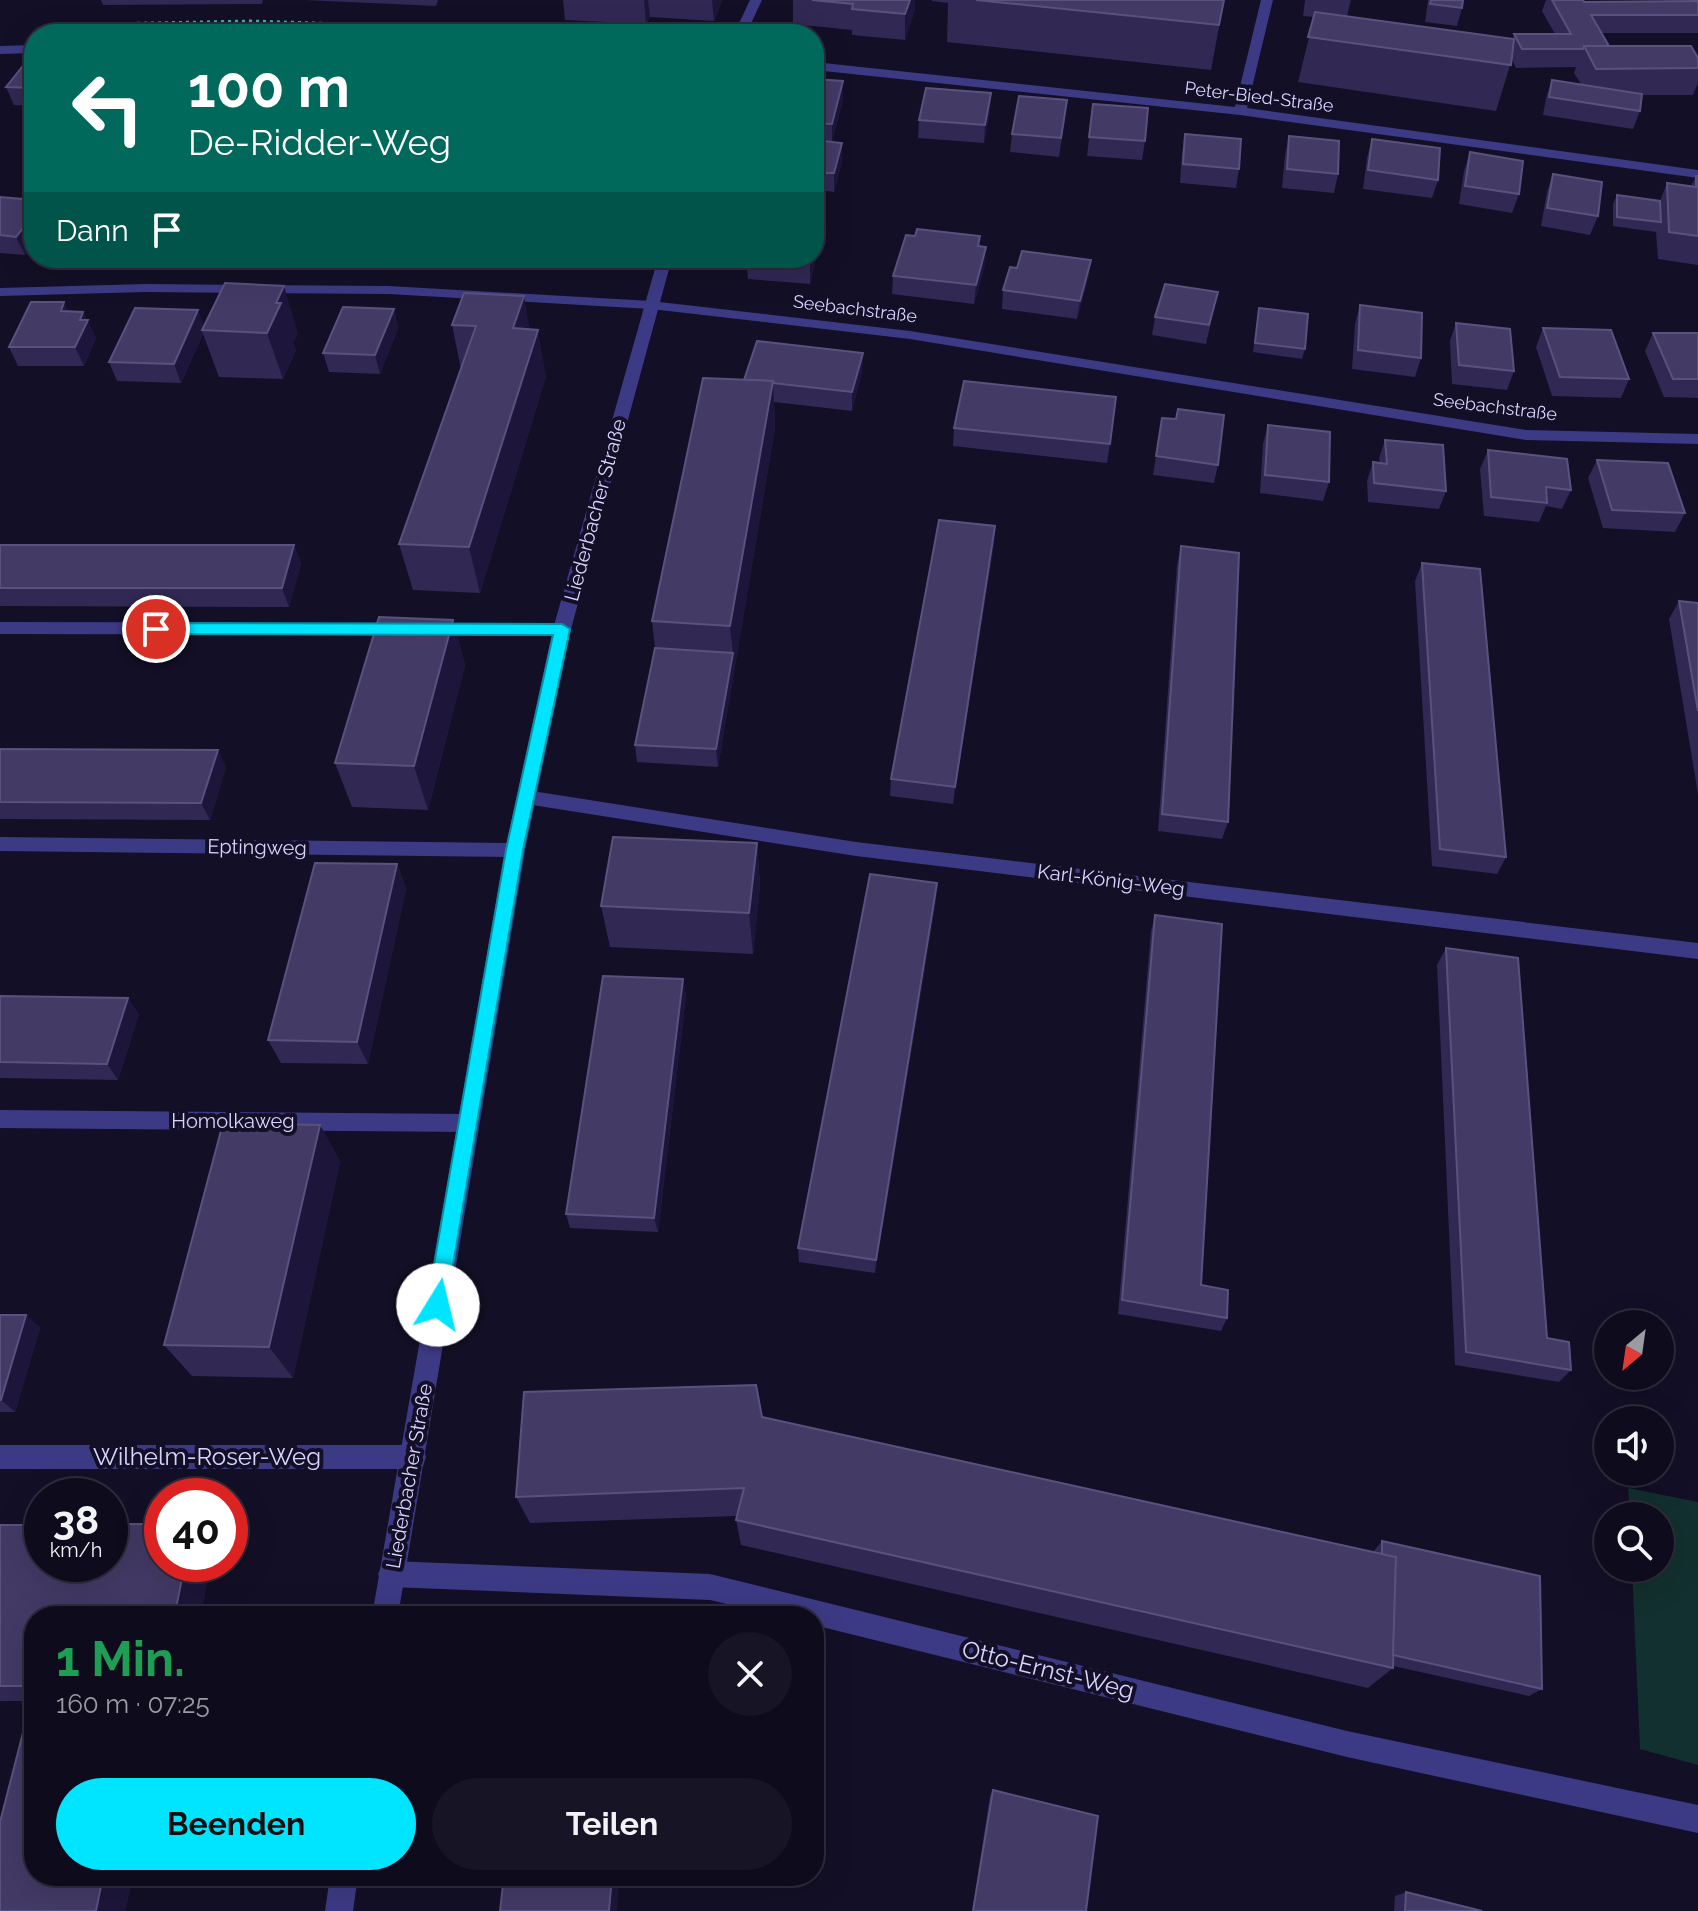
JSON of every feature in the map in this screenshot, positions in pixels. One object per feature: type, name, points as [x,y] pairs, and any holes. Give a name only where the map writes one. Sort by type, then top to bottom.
[{"type":"street","points":[[745,24],[756,0]]},
{"type":"street","points":[[1240,111],[1267,0]]},
{"type":"street","points":[[0,50],[24,49]]},
{"type":"street","name":"Peter-Bied-Straße","points":[[824,67],[1240,111],[1698,174]]},
{"type":"street","name":"Liederbacher Straße","points":[[386,1606],[515,850],[562,629],[662,268]]},
{"type":"street","name":"Seebachstraße","points":[[0,292],[145,288],[389,290],[651,305],[910,335],[1526,435],[1698,439]]},
{"type":"street","points":[[0,628],[562,629]]},
{"type":"street","name":"Karl-König-Weg","points":[[526,797],[856,849],[1698,951]]},
{"type":"street","name":"Eptingweg","points":[[0,844],[515,850]]},
{"type":"street","name":"Homolkaweg","points":[[0,1119],[467,1123]]},
{"type":"street","name":"Wilhelm-Roser-Weg","points":[[0,1457],[414,1457]]},
{"type":"street","name":"Otto-Ernst-Weg","points":[[391,1574],[710,1587],[787,1606]]},
{"type":"street","name":"Otto-Ernst-Weg","points":[[824,1615],[1347,1744],[1698,1819]]},
{"type":"street","points":[[339,1911],[343,1886]]},
{"type":"path","points":[[98,24],[252,21],[344,24]]},
{"type":"green space","points":[[1628,1488],[1698,1502],[1698,1765],[1640,1749],[1633,1582],[1674,1582],[1674,1502],[1629,1502]]},
{"type":"building","points":[[812,0],[910,0],[905,14],[852,9],[853,4]]},
{"type":"building","points":[[976,0],[1224,0],[1219,25]]},
{"type":"building","points":[[1431,0],[1463,0],[1462,8],[1430,4]]},
{"type":"building","points":[[1552,0],[1698,1],[1698,15],[1591,15],[1609,46],[1522,49],[1514,34],[1571,34]]},
{"type":"building","points":[[1315,12],[1514,39],[1511,65],[1308,37]]},
{"type":"building","points":[[1584,46],[1691,46],[1698,58],[1698,68],[1596,69]]},
{"type":"building","points":[[24,64],[24,88],[6,87]]},
{"type":"building","points":[[824,80],[843,81],[832,124],[824,124]]},
{"type":"building","points":[[1552,80],[1642,94],[1640,111],[1549,97]]},
{"type":"building","points":[[926,88],[991,93],[985,125],[919,120]]},
{"type":"building","points":[[1019,96],[1067,100],[1061,138],[1012,134]]},
{"type":"building","points":[[1093,104],[1148,108],[1145,141],[1089,137]]},
{"type":"building","points":[[1185,134],[1241,139],[1239,169],[1183,164]]},
{"type":"building","points":[[1289,136],[1339,141],[1338,174],[1287,169]]},
{"type":"building","points":[[1372,139],[1440,148],[1438,180],[1368,170]]},
{"type":"building","points":[[824,141],[842,143],[834,173],[825,173]]},
{"type":"building","points":[[1470,152],[1523,161],[1519,194],[1465,186]]},
{"type":"building","points":[[1553,174],[1602,182],[1598,216],[1547,208]]},
{"type":"building","points":[[1696,176],[1698,236],[1669,232],[1667,183],[1696,187]]},
{"type":"building","points":[[1617,195],[1660,201],[1661,222],[1617,217]]},
{"type":"building","points":[[0,197],[24,199],[24,227],[16,237],[0,235]]},
{"type":"building","points":[[917,229],[980,236],[978,246],[986,247],[976,285],[893,276],[906,235],[915,236]]},
{"type":"building","points":[[1022,251],[1091,260],[1080,301],[1003,290],[1010,267],[1017,268]]},
{"type":"building","points":[[225,283],[284,286],[276,303],[281,303],[267,333],[202,330]]},
{"type":"building","points":[[1165,284],[1218,292],[1209,325],[1155,317]]},
{"type":"building","points":[[464,293],[524,296],[513,328],[538,330],[469,547],[399,544],[476,326],[452,325]]},
{"type":"building","points":[[31,302],[64,302],[61,311],[83,312],[80,320],[88,320],[75,347],[9,347]]},
{"type":"building","points":[[1360,305],[1422,313],[1421,358],[1358,350]]},
{"type":"building","points":[[343,307],[394,309],[375,355],[323,353]]},
{"type":"building","points":[[135,308],[198,310],[174,364],[109,362]]},
{"type":"building","points":[[1259,308],[1308,314],[1305,349],[1255,343]]},
{"type":"building","points":[[1456,323],[1510,329],[1514,371],[1459,365]]},
{"type":"building","points":[[1543,328],[1611,330],[1629,379],[1560,377]]},
{"type":"building","points":[[1653,333],[1698,333],[1698,379],[1673,379]]},
{"type":"building","points":[[757,341],[863,353],[852,392],[744,380]]},
{"type":"building","points":[[703,378],[773,381],[730,626],[652,621]]},
{"type":"building","points":[[964,381],[1116,397],[1110,444],[954,428]]},
{"type":"building","points":[[1178,409],[1224,415],[1218,465],[1156,456],[1162,418],[1176,419]]},
{"type":"building","points":[[1268,425],[1330,432],[1329,482],[1265,475]]},
{"type":"building","points":[[1385,440],[1443,445],[1446,491],[1374,483],[1373,462],[1387,464]]},
{"type":"building","points":[[1488,450],[1567,459],[1571,490],[1546,487],[1547,503],[1491,497]]},
{"type":"building","points":[[1597,460],[1668,463],[1685,513],[1612,510]]},
{"type":"building","points":[[939,520],[995,526],[955,787],[891,779]]},
{"type":"building","points":[[0,545],[294,545],[282,588],[0,588]]},
{"type":"building","points":[[1181,546],[1239,553],[1228,822],[1162,814]]},
{"type":"building","points":[[1422,563],[1480,569],[1506,857],[1440,849]]},
{"type":"building","points":[[1679,601],[1698,603],[1698,711]]},
{"type":"building","points":[[379,617],[453,620],[414,766],[335,763]]},
{"type":"building","points":[[655,648],[733,653],[716,749],[635,745]]},
{"type":"building","points":[[0,749],[218,750],[201,803],[0,802]]},
{"type":"building","points":[[613,837],[757,843],[749,913],[601,906]]},
{"type":"building","points":[[315,863],[397,864],[357,1042],[268,1040]]},
{"type":"building","points":[[870,874],[937,883],[876,1260],[798,1248]]},
{"type":"building","points":[[1155,915],[1222,924],[1201,1285],[1228,1290],[1227,1318],[1122,1300]]},
{"type":"building","points":[[1446,948],[1518,958],[1547,1338],[1569,1342],[1571,1370],[1466,1352]]},
{"type":"building","points":[[603,976],[683,979],[654,1218],[566,1214]]},
{"type":"building","points":[[0,996],[128,998],[107,1064],[0,1062]]},
{"type":"building","points":[[223,1123],[320,1125],[269,1347],[164,1345]]},
{"type":"building","points":[[0,1315],[26,1315],[1,1400],[0,1400]]},
{"type":"building","points":[[756,1385],[762,1417],[1396,1557],[1393,1668],[736,1520],[744,1488],[516,1497],[524,1392]]},
{"type":"building","points":[[128,1524],[144,1524],[144,1582],[181,1582],[176,1606],[24,1606],[24,1686],[0,1686],[0,1525],[24,1525],[24,1582],[128,1582]]},
{"type":"building","points":[[1382,1541],[1540,1576],[1542,1689],[1393,1655],[1396,1557],[1382,1554]]},
{"type":"building","points":[[24,1729],[24,1886],[101,1886],[96,1911],[0,1911],[0,1822]]},
{"type":"building","points":[[993,1790],[1098,1816],[1086,1911],[973,1911]]},
{"type":"building","points":[[503,1886],[611,1886],[609,1911],[500,1911]]},
{"type":"building","points":[[1406,1892],[1482,1911],[1405,1911]]},
{"type":"route","points":[[156,629],[562,629],[515,850],[438,1305]]}]
